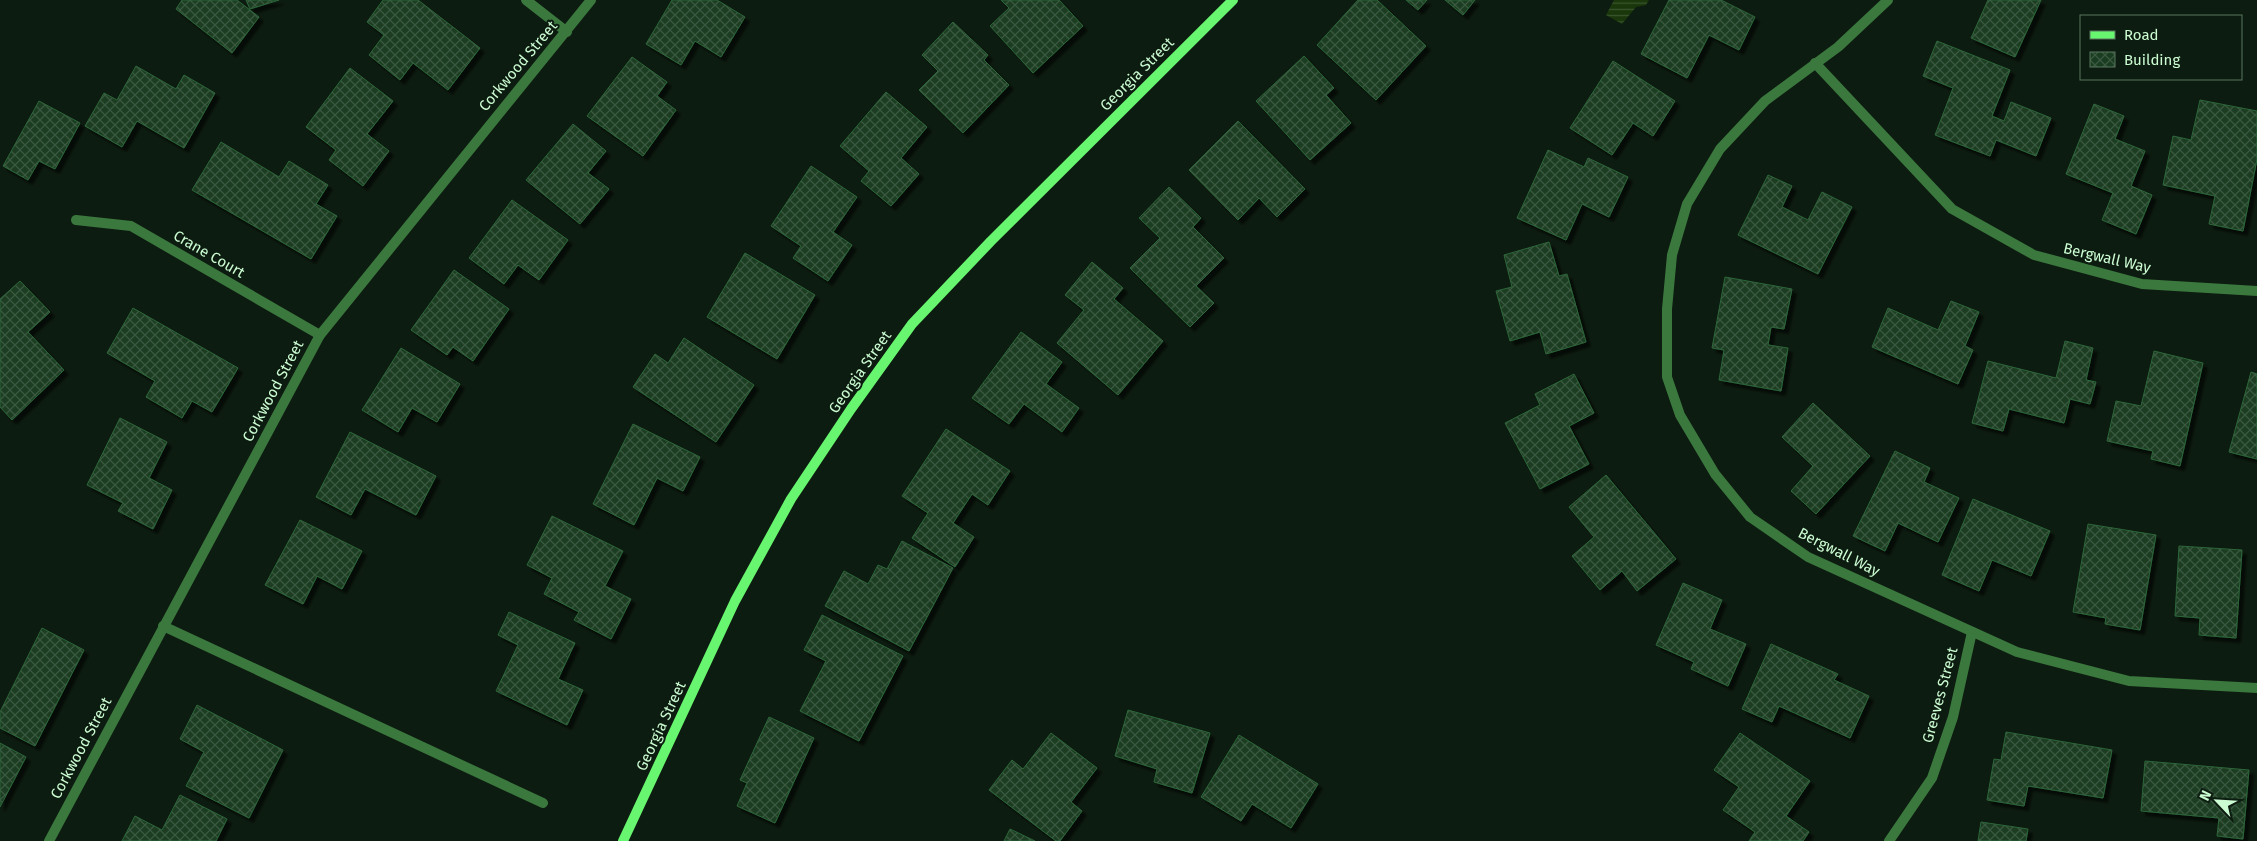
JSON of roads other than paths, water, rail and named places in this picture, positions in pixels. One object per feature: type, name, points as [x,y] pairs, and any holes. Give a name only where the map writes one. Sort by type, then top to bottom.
[{"type":"main road","name":"Georgia Street","points":[[622,841],[735,601],[791,499],[851,409],[912,324],[991,241],[1233,0]]},
{"type":"street","points":[[526,0],[566,32]]},
{"type":"street","name":"Corkwood Street","points":[[49,841],[320,335],[591,0]]},
{"type":"street","name":"Bergwall Way","points":[[1888,0],[1838,47],[1765,101],[1720,150],[1687,204],[1672,255],[1667,308],[1667,377],[1680,414],[1715,474],[1750,518],[1808,557],[2016,652],[2129,681],[2257,688]]},
{"type":"street","name":"Bergwall Way","points":[[1815,63],[1952,209],[2034,255],[2142,284],[2257,291]]},
{"type":"street","name":"Crane Court","points":[[76,220],[131,226],[320,335]]},
{"type":"street","points":[[163,626],[543,803]]},
{"type":"street","name":"Greeves Street","points":[[1889,841],[1932,778],[1953,717],[1972,632]]}]
